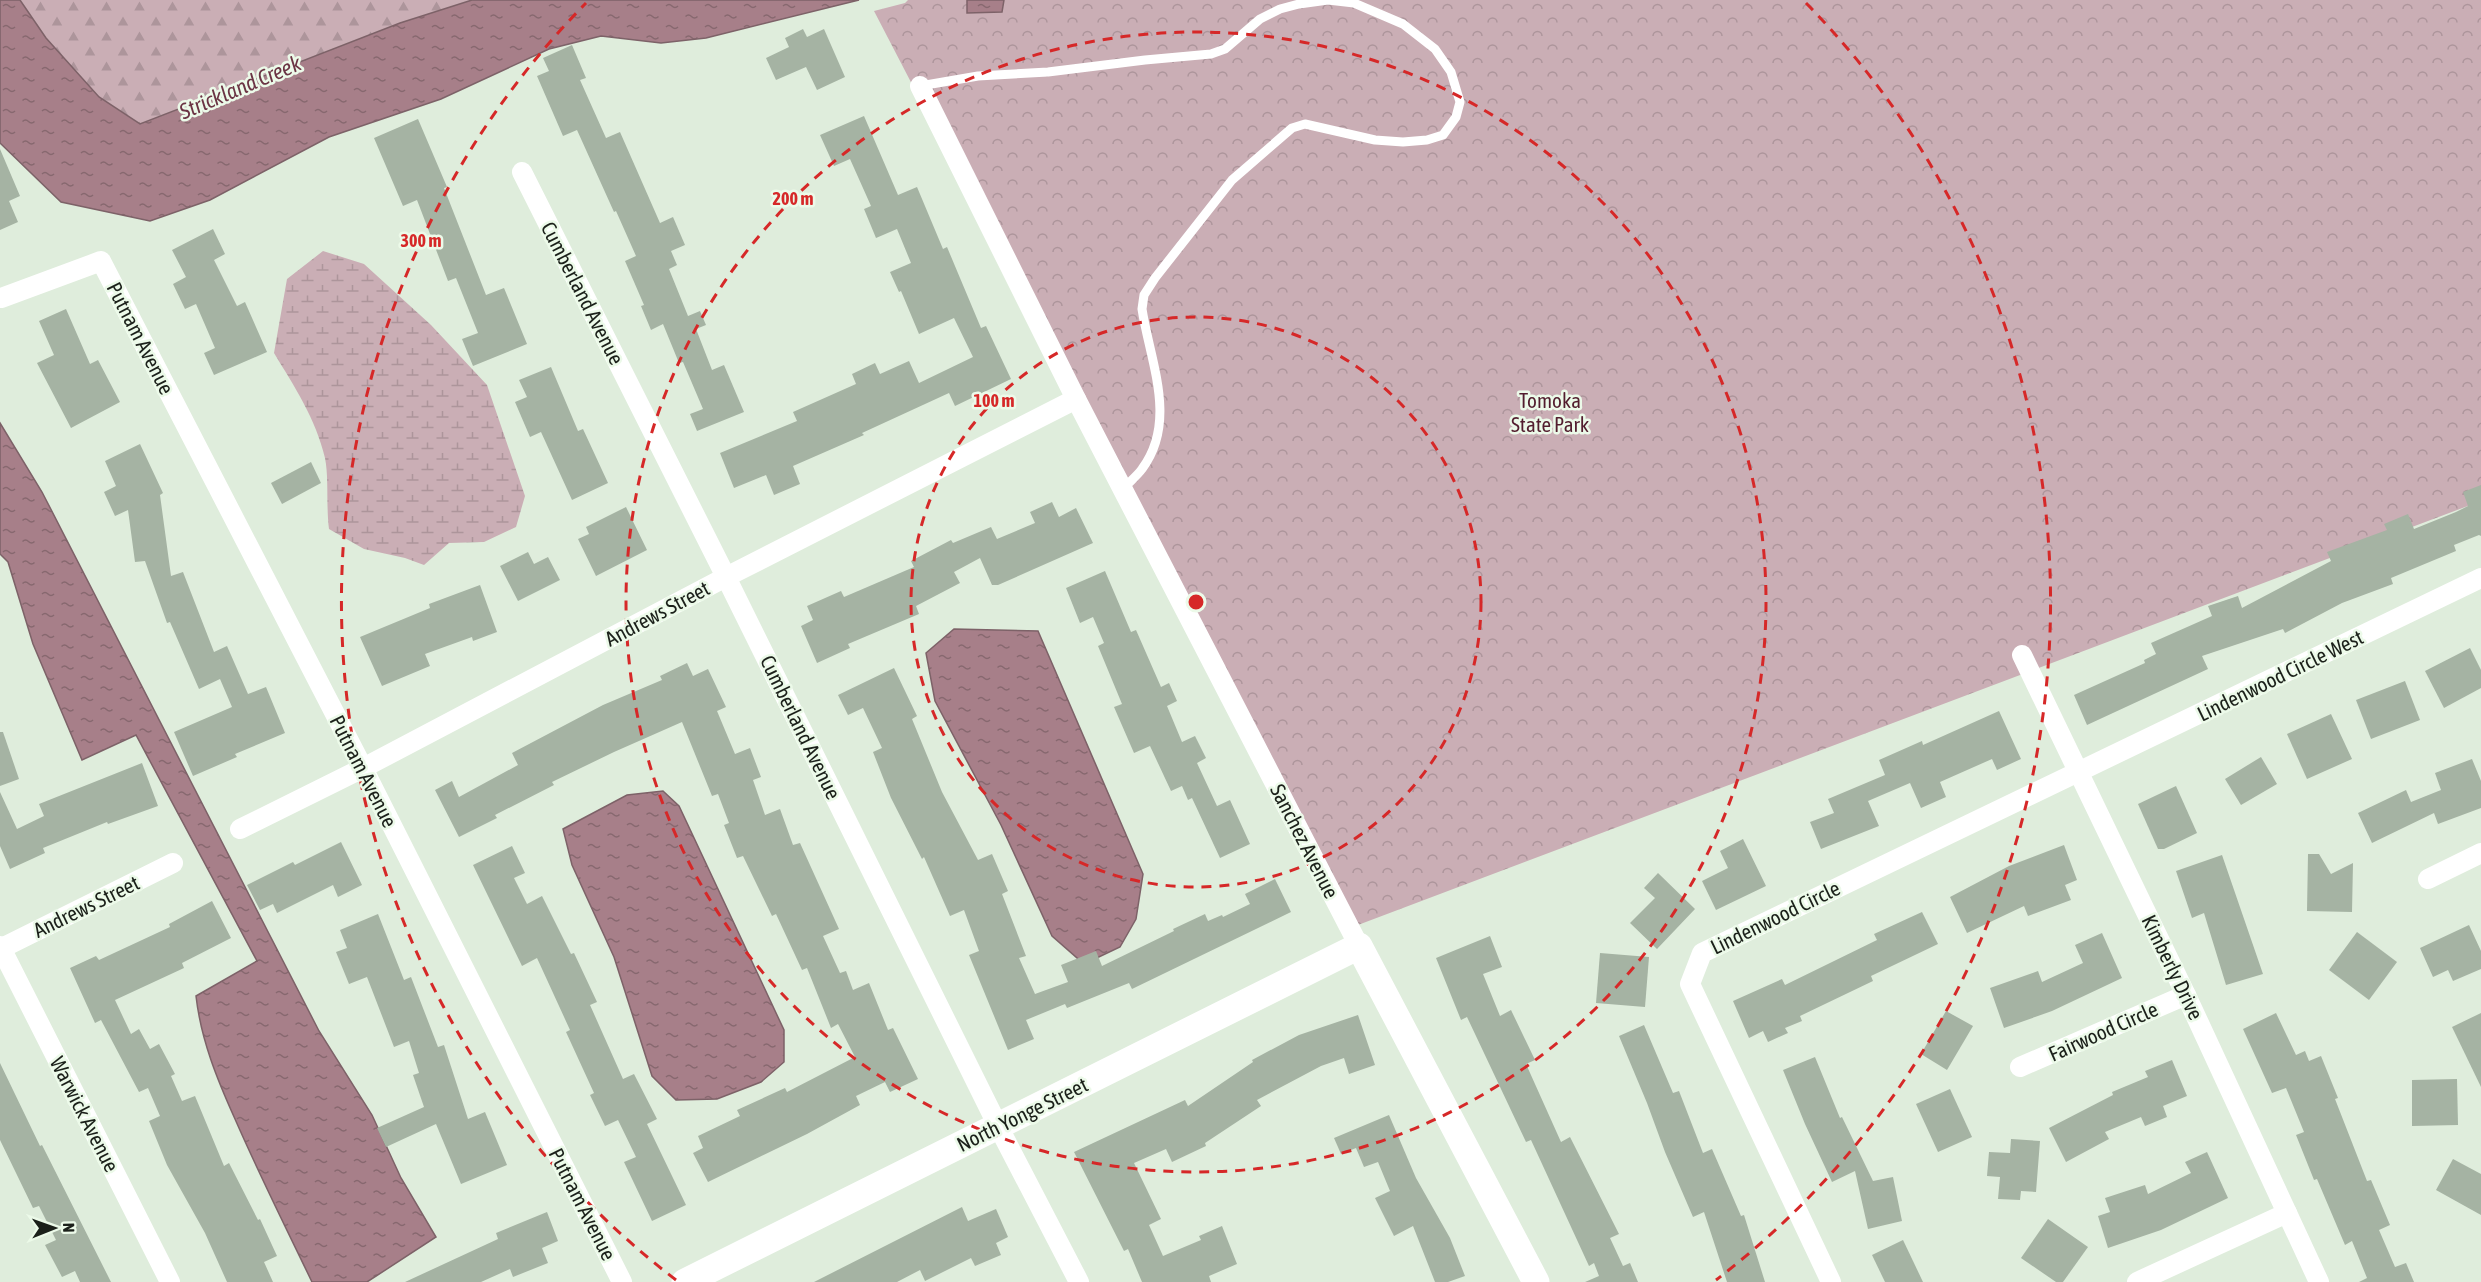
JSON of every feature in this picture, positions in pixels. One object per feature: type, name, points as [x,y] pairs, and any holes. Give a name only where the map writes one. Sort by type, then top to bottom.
[{"type":"street","name":"Sanchez Avenue","points":[[920,86],[1076,399],[1536,1282]]},
{"type":"street","name":"Cumberland Avenue","points":[[522,172],[998,1126],[1079,1282]]},
{"type":"street","name":"Putnam Avenue","points":[[1,298],[101,261],[363,768],[622,1282]]},
{"type":"street","name":"Andrews Street","points":[[240,829],[363,768],[726,577],[1076,399]]},
{"type":"street","name":"Lindenwood Circle West","points":[[2078,771],[2481,578]]},
{"type":"street","name":"Kimberly Drive","points":[[2022,655],[2187,995],[2319,1282]]},
{"type":"street","name":"Lindenwood Circle","points":[[1831,1282],[1690,984],[1702,952],[2078,771]]},
{"type":"street","points":[[2428,879],[2481,853]]},
{"type":"street","name":"Andrews Street","points":[[0,948],[173,863]]},
{"type":"street","name":"North Yonge Street","points":[[685,1282],[1359,946]]},
{"type":"street","name":"Warwick Avenue","points":[[0,948],[170,1282]]},
{"type":"street","name":"Fairwood Circle","points":[[2020,1067],[2187,995]]},
{"type":"street","points":[[2137,1282],[2287,1213]]},
{"type":"lane","points":[[920,86],[978,76],[1048,72],[1211,54],[1225,49],[1260,19],[1280,9],[1328,0],[1354,3],[1404,24],[1435,49],[1451,72],[1460,102],[1456,117],[1443,135],[1427,140],[1403,142],[1375,140],[1305,124],[1292,128],[1232,180],[1183,241],[1144,295],[1142,309],[1159,393],[1161,421],[1157,441],[1149,458],[1123,489]]},
{"type":"green space","points":[[20,0],[472,0],[400,23],[140,124],[99,97],[46,38]]},
{"type":"green space","name":"Tomoka State Park","points":[[908,0],[967,0],[967,13],[1002,12],[1004,0],[2481,0],[2481,501],[1350,928],[874,11],[905,3]]},
{"type":"green space","points":[[323,251],[364,264],[431,325],[487,385],[525,496],[516,527],[484,542],[449,543],[424,565],[405,558],[364,549],[329,529],[326,466],[321,444],[304,403],[274,353],[287,279]]},
{"type":"water","name":"Strickland Creek","points":[[0,0],[20,0],[46,38],[99,97],[140,124],[400,23],[472,0],[859,0],[706,38],[661,43],[601,36],[549,49],[441,99],[329,137],[210,200],[150,221],[61,202],[0,143]]},
{"type":"water","points":[[967,0],[1004,0],[1002,12],[967,13]]},
{"type":"water","points":[[0,423],[42,492],[319,1031],[372,1115],[401,1178],[436,1237],[367,1282],[312,1282],[228,1104],[206,1044],[196,996],[257,961],[136,735],[82,760],[33,644],[8,562],[0,554]]},
{"type":"water","points":[[954,629],[1038,631],[1143,874],[1136,919],[1120,947],[1084,964],[1052,936],[1001,825],[935,701],[926,653]]},
{"type":"water","points":[[663,791],[679,806],[784,1030],[784,1062],[761,1082],[717,1099],[676,1100],[652,1076],[614,957],[572,865],[563,829],[627,795]]},
{"type":"building","points":[[803,29],[807,37],[824,29],[845,77],[817,90],[806,67],[776,80],[766,58],[789,47],[785,38]]},
{"type":"building","points":[[572,45],[586,78],[580,80],[606,138],[620,132],[660,223],[673,217],[685,245],[671,251],[677,265],[669,269],[688,316],[700,311],[706,325],[696,329],[712,370],[724,365],[744,412],[697,431],[690,414],[703,409],[683,362],[679,363],[663,324],[651,330],[641,306],[644,305],[625,261],[636,256],[616,211],[614,212],[577,130],[563,136],[537,76],[549,71],[543,58]]},
{"type":"building","points":[[864,116],[898,195],[917,187],[943,249],[947,247],[981,328],[986,326],[1011,379],[955,406],[949,393],[862,433],[864,435],[793,466],[800,484],[774,495],[766,475],[734,488],[720,453],[797,421],[793,412],[856,384],[852,374],[875,363],[880,374],[909,361],[919,383],[973,357],[954,318],[919,334],[901,291],[899,292],[890,272],[911,263],[897,229],[876,238],[864,209],[871,206],[850,159],[834,166],[820,135]]},
{"type":"building","points":[[418,119],[447,187],[444,188],[486,295],[504,288],[527,344],[473,366],[462,339],[478,333],[456,278],[448,281],[417,200],[403,206],[374,138]]},
{"type":"building","points":[[0,149],[20,196],[9,201],[18,222],[0,230]]},
{"type":"building","points":[[213,229],[225,254],[214,260],[237,306],[245,302],[267,352],[214,375],[204,353],[215,348],[196,304],[185,309],[173,284],[186,277],[172,250]]},
{"type":"building","points":[[66,309],[90,364],[98,360],[120,402],[71,428],[37,363],[54,355],[39,321]]},
{"type":"building","points":[[551,367],[578,431],[583,429],[608,483],[572,500],[541,432],[530,437],[515,402],[527,397],[519,380]]},
{"type":"building","points":[[140,444],[163,493],[160,495],[171,576],[183,572],[214,652],[227,646],[248,694],[266,687],[285,733],[235,754],[237,757],[193,776],[174,732],[232,707],[220,679],[199,689],[170,622],[167,623],[145,561],[135,562],[128,510],[115,516],[104,492],[116,486],[105,461]]},
{"type":"building","points":[[311,462],[321,483],[282,504],[271,483]]},
{"type":"building","points":[[2481,485],[2481,536],[2454,545],[2456,551],[2391,578],[2393,584],[2342,603],[2285,633],[2283,629],[2202,656],[2208,669],[2087,725],[2074,695],[2145,663],[2144,660],[2156,654],[2151,643],[2212,616],[2208,606],[2238,596],[2242,608],[2331,561],[2327,552],[2387,530],[2384,524],[2408,514],[2414,529],[2468,506],[2463,492]]},
{"type":"building","points":[[1052,502],[1059,517],[1076,508],[1093,543],[998,585],[992,585],[980,558],[954,572],[960,583],[916,606],[919,614],[848,644],[850,648],[817,663],[801,626],[813,620],[807,606],[841,591],[844,597],[914,567],[911,561],[951,540],[953,543],[991,527],[997,539],[1035,523],[1030,512]]},
{"type":"building","points":[[626,507],[647,550],[596,576],[578,539],[589,534],[586,527]]},
{"type":"building","points":[[528,552],[534,564],[548,557],[560,580],[518,601],[500,566]]},
{"type":"building","points":[[1105,571],[1131,632],[1136,630],[1161,687],[1169,683],[1177,701],[1167,706],[1182,742],[1195,736],[1206,758],[1197,763],[1217,806],[1230,800],[1250,844],[1220,858],[1192,798],[1188,800],[1182,786],[1171,791],[1150,746],[1134,753],[1114,707],[1122,704],[1098,646],[1104,643],[1093,617],[1080,623],[1066,588]]},
{"type":"building","points":[[480,585],[497,632],[473,641],[472,637],[425,654],[430,666],[382,686],[360,637],[430,608],[429,604]]},
{"type":"building","points":[[2470,648],[2481,670],[2481,688],[2444,708],[2425,671]]},
{"type":"building","points":[[687,663],[693,676],[708,669],[726,707],[717,711],[735,754],[750,748],[761,777],[753,780],[765,815],[780,809],[793,845],[800,843],[839,929],[823,936],[840,973],[846,971],[853,990],[869,983],[888,1030],[893,1028],[918,1079],[890,1092],[885,1082],[856,1096],[860,1105],[807,1134],[708,1182],[693,1153],[703,1148],[698,1136],[740,1116],[737,1110],[785,1088],[787,1092],[855,1057],[838,1024],[831,1028],[807,968],[802,970],[776,914],[772,916],[743,856],[737,858],[724,825],[729,823],[718,794],[712,796],[682,722],[552,782],[554,785],[495,815],[497,818],[459,837],[435,790],[452,781],[459,797],[518,765],[512,753],[603,705],[662,680],[660,676]]},
{"type":"building","points":[[894,668],[917,716],[912,719],[942,792],[978,860],[992,854],[1008,891],[1002,894],[1026,956],[1019,958],[1035,994],[1068,982],[1061,965],[1096,951],[1102,966],[1205,914],[1208,921],[1222,915],[1223,917],[1250,904],[1245,894],[1275,879],[1291,912],[1132,989],[1129,983],[1067,1008],[1065,1004],[1026,1020],[1034,1039],[1008,1050],[969,955],[979,951],[964,910],[950,916],[924,857],[922,859],[891,798],[873,752],[882,748],[863,708],[848,715],[838,695]]},
{"type":"building","points":[[2405,681],[2420,720],[2371,739],[2356,700]]},
{"type":"building","points":[[1999,711],[2021,759],[1997,770],[1992,759],[1940,782],[1946,797],[1921,808],[1910,783],[1868,801],[1879,826],[1821,849],[1810,822],[1834,813],[1828,799],[1885,775],[1879,760],[1922,741],[1923,745]]},
{"type":"building","points":[[2331,714],[2352,759],[2307,779],[2287,734]]},
{"type":"building","points":[[0,732],[3,732],[19,779],[0,786]]},
{"type":"building","points":[[2261,757],[2277,784],[2241,805],[2225,779]]},
{"type":"building","points":[[2472,759],[2481,781],[2481,808],[2438,824],[2434,813],[2372,843],[2358,813],[2406,790],[2411,802],[2441,790],[2435,773]]},
{"type":"building","points":[[142,763],[158,806],[108,824],[107,822],[43,848],[45,853],[10,869],[0,846],[0,792],[17,829],[44,816],[39,804]]},
{"type":"building","points":[[2176,786],[2197,833],[2164,849],[2158,849],[2138,804]]},
{"type":"building","points":[[1743,839],[1766,886],[1716,910],[1702,881],[1728,868],[1720,851]]},
{"type":"building","points":[[341,842],[362,885],[338,897],[333,885],[277,913],[273,904],[260,910],[247,885]]},
{"type":"building","points":[[2064,845],[2077,880],[2065,885],[2071,900],[2028,916],[2024,906],[1967,933],[1950,897],[2009,866]]},
{"type":"building","points":[[512,846],[525,873],[514,878],[527,904],[542,896],[571,954],[574,953],[597,1002],[590,1005],[623,1079],[634,1074],[657,1119],[647,1124],[686,1205],[652,1221],[624,1162],[636,1157],[618,1120],[605,1126],[590,1095],[594,1093],[566,1032],[570,1030],[537,958],[522,966],[473,865]]},
{"type":"building","points":[[2308,854],[2319,854],[2331,874],[2353,863],[2352,912],[2307,911]]},
{"type":"building","points":[[2222,855],[2263,974],[2226,985],[2204,913],[2192,918],[2176,871]]},
{"type":"building","points":[[1658,873],[1695,909],[1657,949],[1630,923],[1655,898],[1644,888]]},
{"type":"building","points":[[212,901],[231,938],[182,963],[184,968],[115,1000],[131,1034],[139,1029],[150,1049],[159,1044],[175,1074],[171,1076],[182,1101],[195,1096],[224,1166],[229,1163],[258,1220],[260,1219],[277,1256],[264,1262],[273,1282],[227,1282],[205,1233],[167,1165],[149,1121],[160,1116],[148,1088],[139,1092],[101,1020],[95,1023],[70,968],[96,956],[99,960],[170,927],[169,924]]},
{"type":"building","points":[[1922,912],[1938,944],[1871,976],[1873,981],[1800,1016],[1802,1021],[1785,1028],[1788,1033],[1768,1042],[1763,1031],[1749,1038],[1733,1001],[1782,979],[1785,985],[1877,940],[1874,934]]},
{"type":"building","points":[[378,914],[404,980],[411,977],[438,1047],[444,1045],[468,1119],[485,1112],[507,1165],[461,1184],[436,1124],[386,1147],[377,1128],[424,1107],[413,1075],[419,1073],[409,1041],[394,1047],[367,977],[349,984],[336,952],[347,948],[340,930]]},
{"type":"building","points":[[2469,925],[2481,951],[2481,969],[2453,981],[2448,970],[2433,977],[2420,948]]},
{"type":"building","points":[[2357,932],[2397,962],[2369,1000],[2329,970]]},
{"type":"building","points":[[2102,933],[2122,978],[2052,1011],[2004,1028],[1990,988],[2038,971],[2042,982],[2083,963],[2075,945]]},
{"type":"building","points":[[1490,936],[1502,967],[1483,974],[1500,1016],[1511,1010],[1535,1060],[1526,1064],[1561,1142],[1570,1137],[1619,1234],[1610,1238],[1623,1266],[1630,1263],[1638,1282],[1585,1282],[1599,1276],[1594,1263],[1589,1266],[1531,1140],[1526,1142],[1467,1017],[1461,1020],[1436,958]]},
{"type":"building","points":[[1600,953],[1649,957],[1645,1007],[1596,1003]]},
{"type":"building","points":[[1946,1011],[1973,1026],[1947,1070],[1921,1054]]},
{"type":"building","points":[[2276,1013],[2296,1055],[2305,1051],[2309,1061],[2321,1056],[2367,1181],[2371,1180],[2390,1225],[2379,1230],[2395,1267],[2406,1263],[2414,1282],[2359,1282],[2367,1278],[2352,1241],[2345,1245],[2317,1179],[2314,1180],[2296,1135],[2304,1132],[2286,1088],[2272,1093],[2243,1029]]},
{"type":"building","points":[[2481,1013],[2481,1087],[2452,1027]]},
{"type":"building","points":[[1358,1015],[1375,1065],[1349,1074],[1344,1058],[1321,1066],[1257,1100],[1261,1106],[1205,1143],[1206,1146],[1172,1162],[1166,1149],[1134,1163],[1161,1219],[1149,1225],[1163,1256],[1201,1240],[1199,1236],[1222,1226],[1237,1264],[1209,1276],[1211,1282],[1142,1282],[1128,1249],[1124,1251],[1074,1152],[1185,1100],[1188,1106],[1253,1062],[1252,1060],[1299,1035]]},
{"type":"building","points":[[1644,1025],[1673,1093],[1679,1091],[1703,1153],[1712,1149],[1741,1216],[1744,1215],[1765,1282],[1727,1282],[1704,1212],[1693,1217],[1619,1036]]},
{"type":"building","points":[[1815,1057],[1840,1118],[1842,1117],[1873,1181],[1893,1177],[1902,1221],[1868,1229],[1855,1171],[1832,1182],[1783,1070]]},
{"type":"building","points":[[2172,1060],[2187,1096],[2163,1106],[2167,1117],[2145,1126],[2141,1117],[2105,1132],[2109,1139],[2066,1162],[2049,1128],[2113,1095],[2112,1092],[2148,1077],[2145,1071]]},
{"type":"building","points":[[0,1063],[40,1146],[42,1145],[111,1282],[80,1282],[75,1271],[62,1277],[45,1245],[56,1240],[39,1206],[33,1208],[0,1140]]},
{"type":"building","points":[[2457,1079],[2458,1125],[2412,1126],[2412,1080]]},
{"type":"building","points":[[1950,1089],[1972,1137],[1938,1152],[1916,1104]]},
{"type":"building","points":[[1389,1115],[1416,1178],[1450,1238],[1465,1276],[1448,1282],[1435,1282],[1413,1226],[1394,1236],[1375,1198],[1390,1191],[1378,1162],[1364,1167],[1356,1148],[1341,1154],[1334,1138]]},
{"type":"building","points":[[2011,1139],[2040,1141],[2036,1192],[2021,1191],[2020,1200],[1998,1199],[2000,1177],[1987,1176],[1989,1152],[2010,1153]]},
{"type":"building","points":[[2207,1152],[2228,1198],[2161,1230],[2108,1248],[2098,1216],[2110,1212],[2105,1198],[2145,1185],[2148,1194],[2191,1173],[2185,1162]]},
{"type":"building","points":[[2453,1159],[2481,1174],[2481,1215],[2436,1190]]},
{"type":"building","points":[[962,1207],[968,1221],[996,1209],[1008,1237],[996,1243],[1001,1255],[975,1266],[971,1258],[925,1281],[920,1270],[897,1282],[814,1282]]},
{"type":"building","points":[[547,1212],[558,1241],[542,1248],[548,1263],[513,1277],[510,1269],[481,1282],[405,1282],[498,1239],[496,1233]]},
{"type":"building","points":[[2048,1219],[2088,1247],[2063,1282],[2056,1282],[2021,1258]]},
{"type":"building","points":[[1903,1240],[1923,1282],[1885,1282],[1872,1255]]}]
